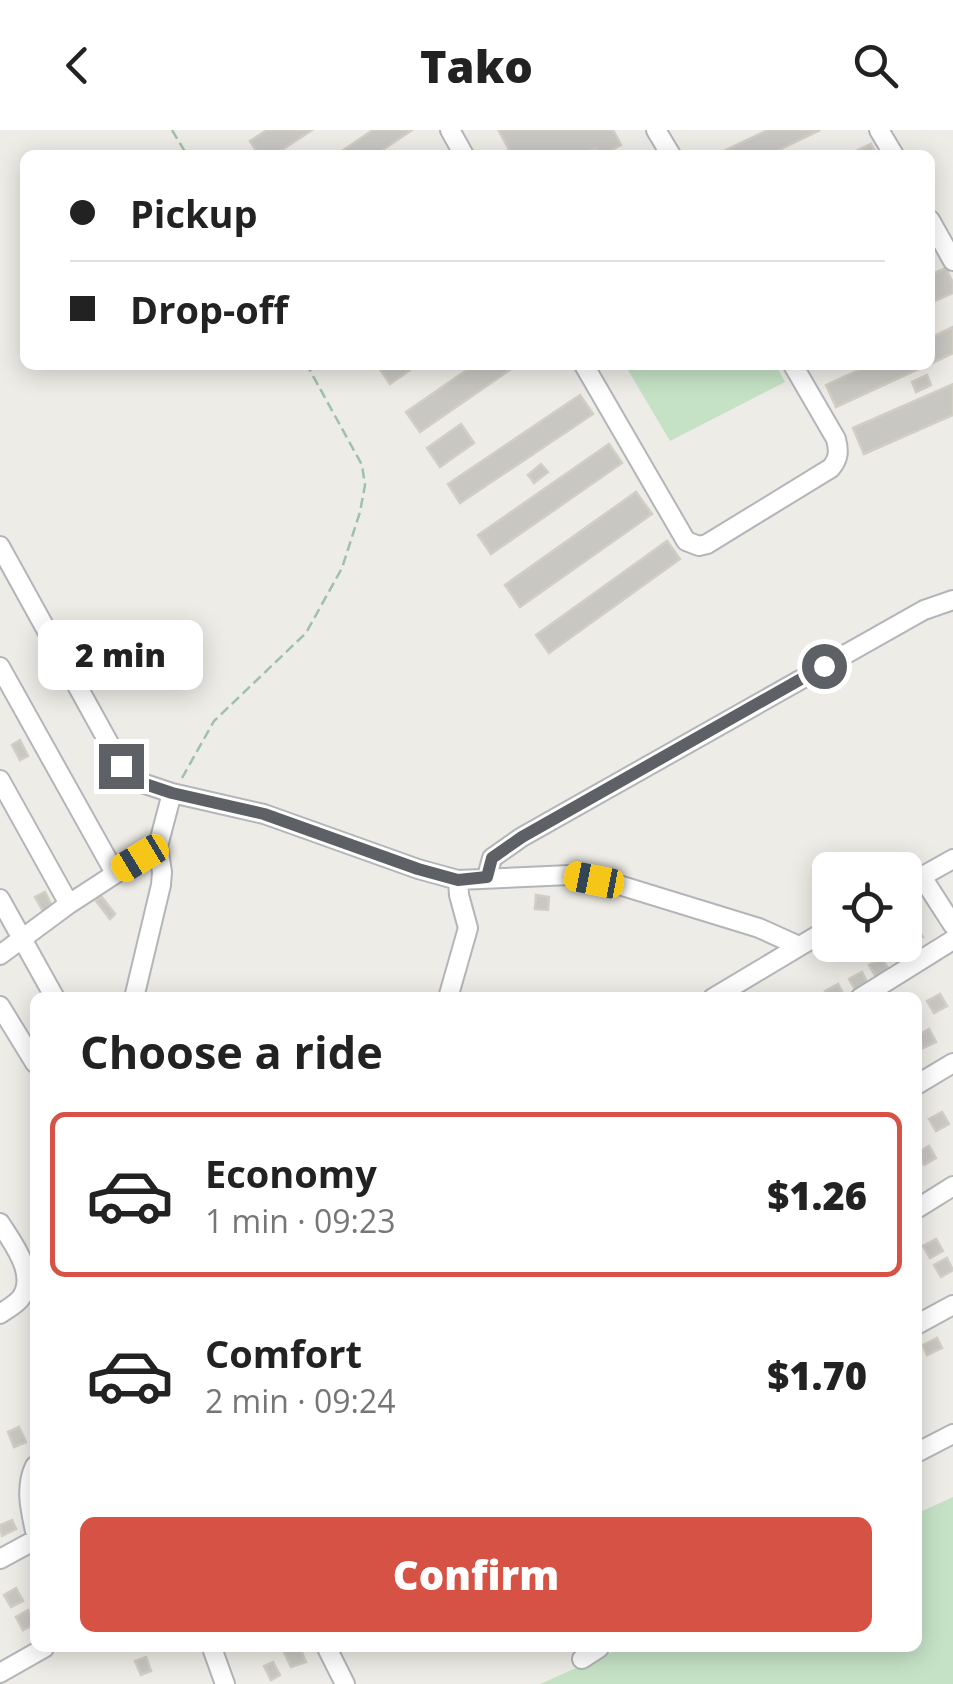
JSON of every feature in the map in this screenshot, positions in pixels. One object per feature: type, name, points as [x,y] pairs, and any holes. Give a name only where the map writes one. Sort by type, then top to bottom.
[{"type":"street","points":[[935,229],[953,261]]},
{"type":"street","points":[[587,370],[686,541],[700,546],[831,468],[836,461],[836,439],[796,370]]},
{"type":"street","points":[[0,546],[121,766],[134,778],[172,793],[264,814],[458,880],[570,875],[619,885],[759,928],[799,946]]},
{"type":"street","points":[[487,877],[492,858],[522,837],[924,610],[953,600]]},
{"type":"street","points":[[0,667],[115,873]]},
{"type":"street","points":[[0,780],[69,904]]},
{"type":"street","points":[[135,992],[161,885],[158,846],[172,793]]},
{"type":"street","points":[[0,955],[158,846]]},
{"type":"street","points":[[922,877],[953,859]]},
{"type":"street","points":[[450,992],[468,928],[458,880]]},
{"type":"street","points":[[922,891],[953,924]]},
{"type":"street","points":[[0,899],[52,992]]},
{"type":"street","points":[[722,992],[812,938]]},
{"type":"street","points":[[870,992],[953,940]]},
{"type":"street","points":[[0,1006],[30,1055]]},
{"type":"street","points":[[922,1082],[953,1063]]},
{"type":"street","points":[[922,1205],[953,1186]]},
{"type":"street","points":[[0,1223],[20,1256],[25,1275],[25,1289],[18,1301],[0,1314]]},
{"type":"street","points":[[922,1322],[953,1304]]},
{"type":"street","points":[[922,1450],[953,1434]]},
{"type":"street","points":[[30,1481],[30,1506]]},
{"type":"street","points":[[0,1559],[30,1543]]},
{"type":"street","points":[[0,1673],[37,1652]]},
{"type":"street","points":[[214,1652],[226,1684]]},
{"type":"street","points":[[329,1652],[346,1684]]},
{"type":"street","points":[[582,1658],[592,1652]]},
{"type":"path","points":[[172,793],[214,720],[306,633],[342,568],[360,512],[365,485],[362,465],[311,370]]},
{"type":"green space","points":[[628,370],[779,370],[785,382],[670,441]]},
{"type":"green space","points":[[953,1497],[953,1684],[540,1684],[612,1652],[922,1652],[922,1511]]},
{"type":"building","points":[[267,130],[312,130],[282,150],[256,150],[250,141]]},
{"type":"building","points":[[373,130],[412,130],[382,150],[343,150]]},
{"type":"building","points":[[613,130],[621,145],[612,150],[509,150],[499,131]]},
{"type":"building","points":[[768,130],[820,130],[778,150],[726,150]]},
{"type":"building","points":[[946,268],[953,293],[935,301],[935,273]]},
{"type":"building","points":[[953,327],[953,353],[935,362],[935,336]]},
{"type":"building","points":[[380,370],[410,370],[390,384]]},
{"type":"building","points":[[467,370],[510,370],[420,432],[406,412]]},
{"type":"building","points":[[859,370],[916,370],[836,407],[826,385]]},
{"type":"building","points":[[927,375],[931,385],[916,392],[912,382]]},
{"type":"building","points":[[953,384],[953,415],[864,454],[853,428]]},
{"type":"building","points":[[580,395],[593,414],[460,503],[448,484]]},
{"type":"building","points":[[461,424],[474,443],[440,467],[427,448]]},
{"type":"building","points":[[609,444],[622,463],[491,554],[478,535]]},
{"type":"building","points":[[541,464],[548,472],[534,483],[528,475]]},
{"type":"building","points":[[636,492],[652,514],[520,607],[505,585]]},
{"type":"building","points":[[667,541],[680,559],[549,653],[536,635]]},
{"type":"building","points":[[20,740],[28,756],[20,760],[12,745]]},
{"type":"building","points":[[45,892],[52,906],[43,911],[35,897]]},
{"type":"building","points":[[536,895],[549,897],[548,910],[535,909]]},
{"type":"building","points":[[101,896],[115,914],[110,919],[96,901]]},
{"type":"building","points":[[884,962],[889,970],[876,977],[869,965]]},
{"type":"building","points":[[862,972],[868,984],[856,991],[849,979]]},
{"type":"building","points":[[838,984],[842,992],[825,992]]},
{"type":"building","points":[[940,994],[947,1006],[934,1013],[927,1001]]},
{"type":"building","points":[[929,1029],[936,1042],[923,1048],[922,1033]]},
{"type":"building","points":[[942,1112],[949,1124],[936,1131],[929,1119]]},
{"type":"building","points":[[929,1146],[936,1158],[924,1165],[922,1150]]},
{"type":"building","points":[[936,1239],[943,1251],[930,1258],[923,1246]]},
{"type":"building","points":[[947,1258],[953,1270],[941,1277],[934,1265]]},
{"type":"building","points":[[937,1338],[942,1348],[927,1355],[923,1345]]},
{"type":"building","points":[[19,1427],[26,1442],[14,1447],[8,1432]]},
{"type":"building","points":[[12,1520],[16,1529],[2,1536],[0,1525]]},
{"type":"building","points":[[16,1588],[23,1601],[11,1607],[4,1595]]},
{"type":"building","points":[[28,1610],[30,1626],[23,1630],[16,1617]]},
{"type":"building","points":[[284,1652],[302,1652],[306,1662],[291,1667]]},
{"type":"building","points":[[146,1657],[151,1671],[141,1675],[135,1661]]},
{"type":"building","points":[[273,1662],[280,1675],[271,1680],[264,1666]]},
{"type":"route","points":[[121,766],[145,784],[264,814],[418,869],[458,880],[487,877],[492,858],[522,837],[824,666]]}]
